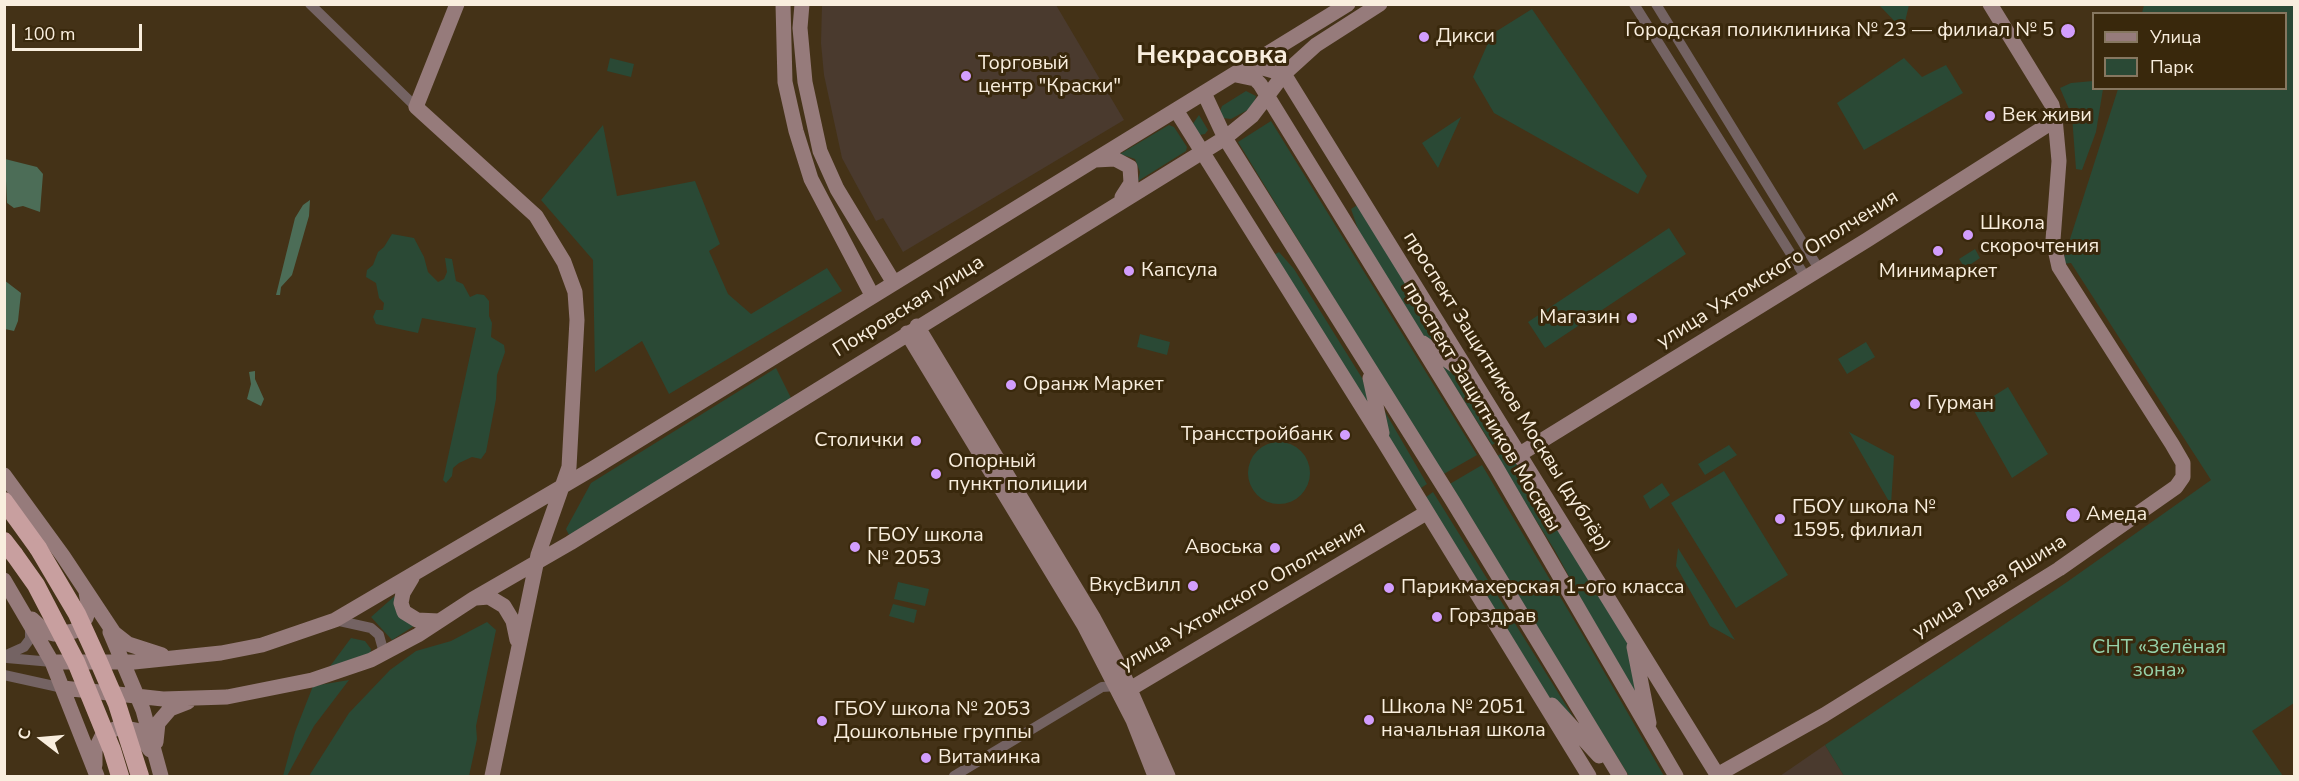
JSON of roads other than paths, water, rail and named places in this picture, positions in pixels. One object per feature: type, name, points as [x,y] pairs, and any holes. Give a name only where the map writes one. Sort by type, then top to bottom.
[{"type":"highway","points":[[4,501],[38,548],[76,614],[117,704],[140,777]]},
{"type":"highway","points":[[10,548],[36,585],[76,662],[112,750],[120,777]]},
{"type":"street","points":[[310,4],[416,107],[536,216],[553,240],[575,291],[577,320],[573,443],[565,484],[536,561],[492,777]]},
{"type":"street","points":[[416,107],[457,4]]},
{"type":"street","points":[[783,4],[785,82],[796,131],[811,179],[853,263],[872,295]]},
{"type":"street","points":[[802,4],[800,28],[805,82],[820,151],[837,189],[894,283]]},
{"type":"street","name":"Покровская улица","points":[[335,620],[614,455],[1347,4]]},
{"type":"street","name":"Покровская улица","points":[[377,656],[580,537],[1225,138],[1252,116],[1284,74],[1316,45],[1380,4]]},
{"type":"street","points":[[1634,4],[1806,278]]},
{"type":"street","points":[[1656,4],[1819,269]]},
{"type":"street","name":"улица Льва Яшина","points":[[1717,776],[1824,715],[2060,569],[2176,486],[2183,477],[2183,463],[2059,267],[2054,240],[2058,150],[2052,105],[1990,4]]},
{"type":"street","points":[[1235,75],[1263,68],[1284,74]]},
{"type":"street","name":"проспект Защитников Москвы (дублёр)","points":[[1284,74],[1717,776]]},
{"type":"street","name":"проспект Защитников Москвы","points":[[1235,75],[1255,79],[1267,98],[1496,467],[1676,777]]},
{"type":"street","points":[[1204,93],[1225,138],[1363,358],[1619,777]]},
{"type":"street","points":[[1176,110],[1384,442],[1588,777]]},
{"type":"street","name":"улица Ухтомского Ополчения","points":[[1520,454],[1806,278],[2055,118]]},
{"type":"street","points":[[2024,140],[2039,137],[2058,150]]},
{"type":"street","points":[[1089,162],[1115,159],[1130,167],[1131,183],[1115,204]]},
{"type":"street","points":[[853,263],[863,267],[869,264],[874,254],[872,246]]},
{"type":"street","points":[[912,330],[1084,626],[1123,688],[1168,777]]},
{"type":"street","points":[[1414,336],[1474,380]]},
{"type":"street","points":[[1363,358],[1374,392],[1384,442]]},
{"type":"street","points":[[573,443],[586,457],[599,459],[614,455]]},
{"type":"street","points":[[4,475],[78,576],[114,633],[128,644],[154,654],[178,658]]},
{"type":"street","name":"улица Ухтомского Ополчения","points":[[954,777],[1102,687],[1123,688],[1426,513]]},
{"type":"street","points":[[416,574],[403,593],[402,608],[408,616],[417,620],[439,621]]},
{"type":"street","points":[[22,609],[46,632],[62,635],[75,631],[86,618],[89,609],[88,596],[78,576]]},
{"type":"street","points":[[4,580],[52,662],[96,775]]},
{"type":"street","points":[[472,599],[489,597],[504,606],[513,621],[518,652]]},
{"type":"street","points":[[4,657],[18,652],[30,639],[30,626],[22,609]]},
{"type":"street","points":[[104,618],[138,698],[160,773]]},
{"type":"street","points":[[4,657],[52,662],[124,662],[178,658],[262,645],[335,620],[371,628],[379,635],[377,656],[312,680],[267,691],[200,699],[138,698],[63,688],[4,675]]},
{"type":"street","points":[[1631,635],[1655,742]]},
{"type":"street","points":[[1532,684],[1619,777]]},
{"type":"street","points":[[1123,688],[1155,777]]},
{"type":"street","points":[[160,773],[155,738],[158,723],[170,709],[200,699]]},
{"type":"street","points":[[96,775],[97,744],[103,734],[120,727],[136,730],[144,739],[160,773]]},
{"type":"place","name":"Городская поликлиника № 23 — филиал № 5","points":[[2068,31]]},
{"type":"place","name":"Дикси","points":[[1424,37]]},
{"type":"place","name":"Торговый центр \"Краски\"","points":[[966,76]]},
{"type":"place","name":"Век живи","points":[[1990,116]]},
{"type":"place","name":"Школа скорочтения","points":[[1968,235]]},
{"type":"place","name":"Минимаркет","points":[[1938,251]]},
{"type":"place","name":"Капсула","points":[[1129,271]]},
{"type":"place","name":"Магазин","points":[[1632,318]]},
{"type":"place","name":"Оранж Маркет","points":[[1011,385]]},
{"type":"place","name":"Гурман","points":[[1915,404]]},
{"type":"place","name":"Трансстройбанк","points":[[1345,435]]},
{"type":"place","name":"Столички","points":[[916,441]]},
{"type":"place","name":"Опорный пункт полиции","points":[[936,474]]},
{"type":"place","name":"Амеда","points":[[2073,515]]},
{"type":"place","name":"ГБОУ школа № 1595, филиал","points":[[1780,519]]},
{"type":"place","name":"ГБОУ школа № 2053","points":[[855,547]]},
{"type":"place","name":"Авоська","points":[[1275,548]]},
{"type":"place","name":"ВкусВилл","points":[[1193,586]]},
{"type":"place","name":"Парикмахерская 1-ого класса","points":[[1389,588]]},
{"type":"place","name":"Горздрав","points":[[1437,617]]},
{"type":"place","name":"Школа № 2051 начальная школа","points":[[1369,720]]},
{"type":"place","name":"ГБОУ школа № 2053 Дошкольные группы","points":[[822,721]]},
{"type":"place","name":"Витаминка","points":[[926,758]]},
{"type":"district","name":"Некрасовка","points":[[1212,57]]},
{"type":"park label","name":"СНТ «Зелёная зона»","points":[[2159,660]]}]
